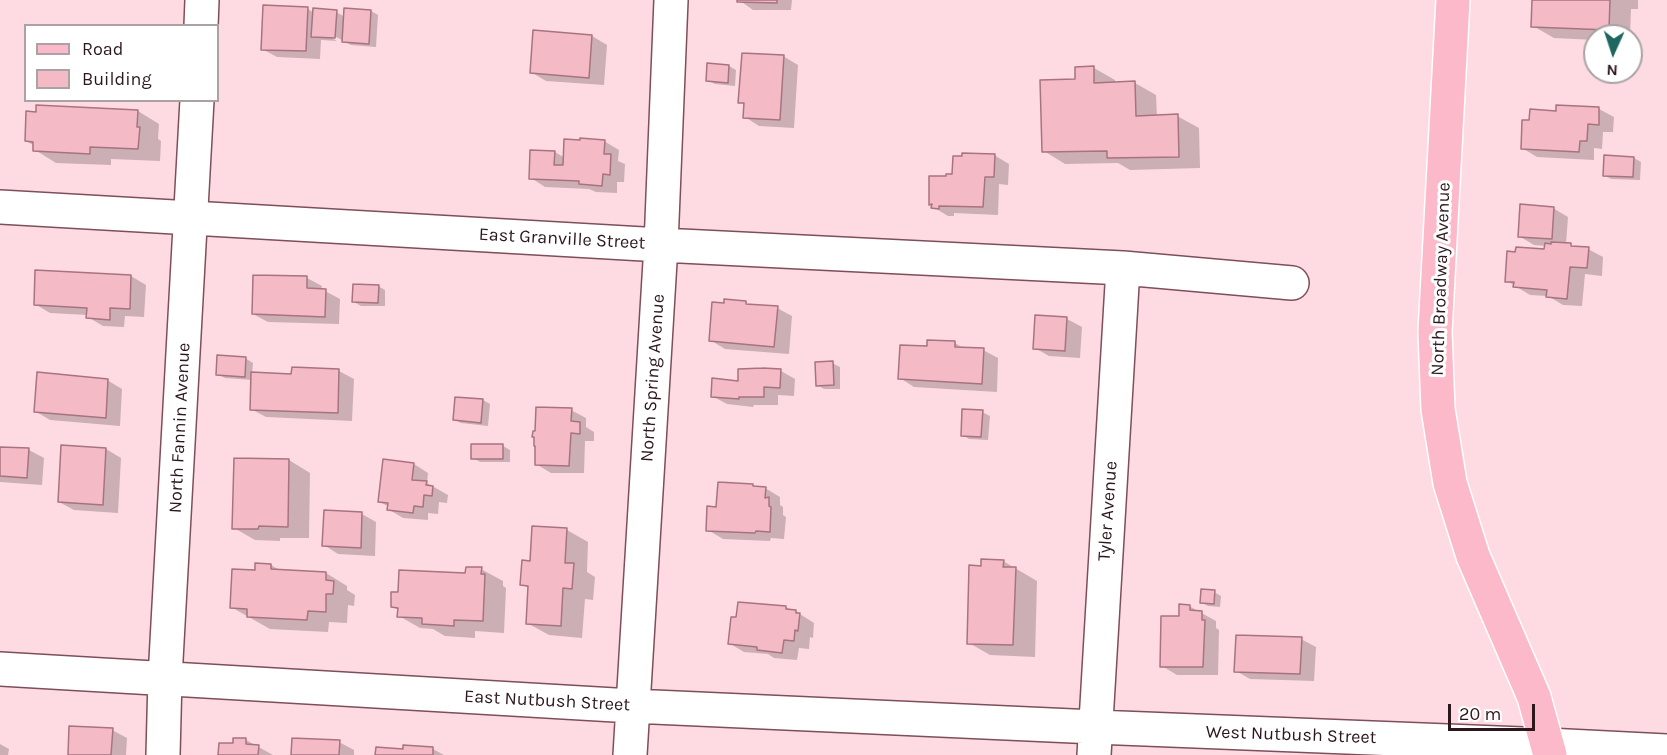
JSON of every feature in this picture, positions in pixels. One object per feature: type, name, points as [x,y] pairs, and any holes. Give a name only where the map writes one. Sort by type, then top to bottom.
[{"type":"main road","name":"North Broadway Avenue","points":[[1453,0],[1436,332],[1438,409],[1450,483],[1473,556],[1534,697],[1549,750]]},
{"type":"street","points":[[201,24],[202,0]]},
{"type":"street","name":"North Spring Avenue","points":[[630,755],[661,244],[671,0]]},
{"type":"street","name":"North Fannin Avenue","points":[[163,755],[165,678],[197,102]]},
{"type":"street","name":"East Granville Street","points":[[0,207],[1123,268],[1292,283]]},
{"type":"street","name":"Tyler Avenue","points":[[1095,741],[1123,268]]},
{"type":"street","name":"East Nutbush Street","points":[[0,669],[632,706],[1095,741]]},
{"type":"street","name":"West Nutbush Street","points":[[1095,741],[1667,751]]},
{"type":"building","points":[[737,0],[777,0],[777,3],[737,2]]},
{"type":"building","points":[[1532,0],[1610,0],[1609,24],[1583,24],[1583,29],[1531,27]]},
{"type":"building","points":[[263,5],[308,7],[306,51],[261,50]]},
{"type":"building","points":[[313,8],[337,10],[335,38],[311,37]]},
{"type":"building","points":[[344,8],[371,10],[369,44],[342,42]]},
{"type":"building","points":[[533,30],[592,35],[589,78],[530,73]]},
{"type":"building","points":[[742,53],[784,55],[780,120],[743,118],[744,103],[738,103]]},
{"type":"building","points":[[707,63],[729,65],[728,83],[706,81]]},
{"type":"building","points":[[1094,66],[1094,83],[1135,81],[1136,116],[1178,114],[1179,157],[1107,158],[1107,151],[1042,152],[1040,80],[1075,79],[1075,67]]},
{"type":"building","points":[[36,105],[138,110],[137,127],[140,127],[138,149],[90,147],[90,154],[33,151],[33,142],[25,141],[26,111],[36,112]]},
{"type":"building","points":[[1556,105],[1599,107],[1599,125],[1588,124],[1587,141],[1580,141],[1579,152],[1521,149],[1522,120],[1529,120],[1530,109],[1556,111]]},
{"type":"building","points":[[580,138],[605,140],[604,154],[611,154],[610,175],[603,174],[602,186],[579,184],[579,181],[529,179],[530,150],[555,151],[554,165],[563,165],[564,139],[580,140]]},
{"type":"building","points":[[962,153],[995,154],[994,177],[985,177],[983,207],[939,206],[939,209],[931,208],[932,204],[929,205],[929,176],[952,174],[953,156],[962,156]]},
{"type":"building","points":[[1604,155],[1634,157],[1633,177],[1603,176]]},
{"type":"building","points":[[1520,204],[1554,207],[1552,239],[1518,237]]},
{"type":"building","points":[[1551,242],[1589,247],[1587,268],[1570,267],[1567,299],[1546,297],[1547,290],[1513,287],[1514,282],[1505,282],[1507,251],[1515,252],[1516,247],[1544,249],[1545,243],[1551,244]]},
{"type":"building","points":[[35,270],[131,275],[130,309],[110,308],[110,320],[86,318],[87,308],[34,305]]},
{"type":"building","points":[[253,275],[307,276],[307,288],[326,289],[325,317],[252,314]]},
{"type":"building","points":[[353,284],[379,285],[378,303],[352,302]]},
{"type":"building","points":[[724,299],[746,301],[746,304],[778,306],[774,347],[709,341],[712,302],[724,303]]},
{"type":"building","points":[[1035,315],[1067,317],[1065,351],[1033,349]]},
{"type":"building","points":[[927,340],[955,341],[955,347],[984,348],[982,384],[898,379],[900,345],[927,346]]},
{"type":"building","points":[[217,355],[246,357],[245,377],[216,375]]},
{"type":"building","points":[[833,361],[834,385],[816,386],[815,362]]},
{"type":"building","points":[[292,367],[339,369],[338,413],[250,410],[251,372],[291,374]]},
{"type":"building","points":[[738,369],[781,369],[780,388],[764,387],[764,397],[739,397],[739,399],[711,397],[712,378],[738,381]]},
{"type":"building","points":[[37,372],[108,379],[106,418],[34,412]]},
{"type":"building","points":[[455,397],[483,399],[481,423],[453,420]]},
{"type":"building","points":[[536,407],[572,408],[571,421],[580,422],[580,434],[571,433],[569,466],[535,465],[535,446],[534,437],[532,437],[535,431]]},
{"type":"building","points":[[962,409],[983,410],[981,437],[961,436]]},
{"type":"building","points":[[471,444],[503,444],[503,459],[471,459]]},
{"type":"building","points":[[61,445],[106,448],[103,505],[58,502]]},
{"type":"building","points":[[0,447],[29,448],[27,478],[0,476]]},
{"type":"building","points":[[234,458],[289,459],[288,527],[259,526],[258,529],[232,529]]},
{"type":"building","points":[[383,459],[414,463],[412,480],[427,481],[426,485],[433,486],[432,496],[424,495],[423,507],[414,506],[413,513],[387,510],[388,503],[378,502]]},
{"type":"building","points":[[718,482],[766,487],[765,498],[769,497],[771,507],[770,532],[706,531],[707,506],[716,507]]},
{"type":"building","points":[[324,510],[362,512],[361,548],[322,546]]},
{"type":"building","points":[[532,526],[567,528],[565,563],[574,563],[572,589],[563,588],[561,626],[526,624],[528,586],[520,585],[522,560],[530,561]]},
{"type":"building","points":[[981,559],[1004,560],[1003,567],[1016,567],[1013,645],[967,644],[969,565],[981,566]]},
{"type":"building","points":[[255,563],[271,564],[271,569],[326,572],[326,580],[334,581],[333,594],[326,594],[326,612],[308,611],[307,620],[247,617],[247,609],[230,608],[232,569],[255,570]]},
{"type":"building","points":[[466,567],[482,567],[481,574],[485,574],[483,621],[454,620],[454,626],[422,624],[422,618],[397,617],[398,608],[391,607],[391,592],[398,592],[399,570],[465,573]]},
{"type":"building","points":[[1201,589],[1215,590],[1214,604],[1200,603]]},
{"type":"building","points":[[738,602],[786,606],[786,609],[796,610],[796,613],[800,613],[798,631],[795,630],[794,641],[784,640],[782,653],[757,650],[757,647],[728,644],[731,617],[736,617]]},
{"type":"building","points":[[1179,604],[1190,605],[1190,610],[1202,611],[1202,620],[1205,620],[1203,667],[1160,667],[1161,616],[1179,616]]},
{"type":"building","points":[[1236,635],[1302,637],[1300,674],[1234,672]]},
{"type":"building","points":[[69,726],[113,728],[111,755],[68,755]]},
{"type":"building","points":[[233,738],[246,738],[246,744],[259,745],[258,755],[218,755],[219,743],[233,743]]},
{"type":"building","points":[[292,738],[340,740],[339,755],[291,755]]},
{"type":"building","points":[[403,745],[433,747],[433,755],[375,755],[376,747],[403,749]]}]
